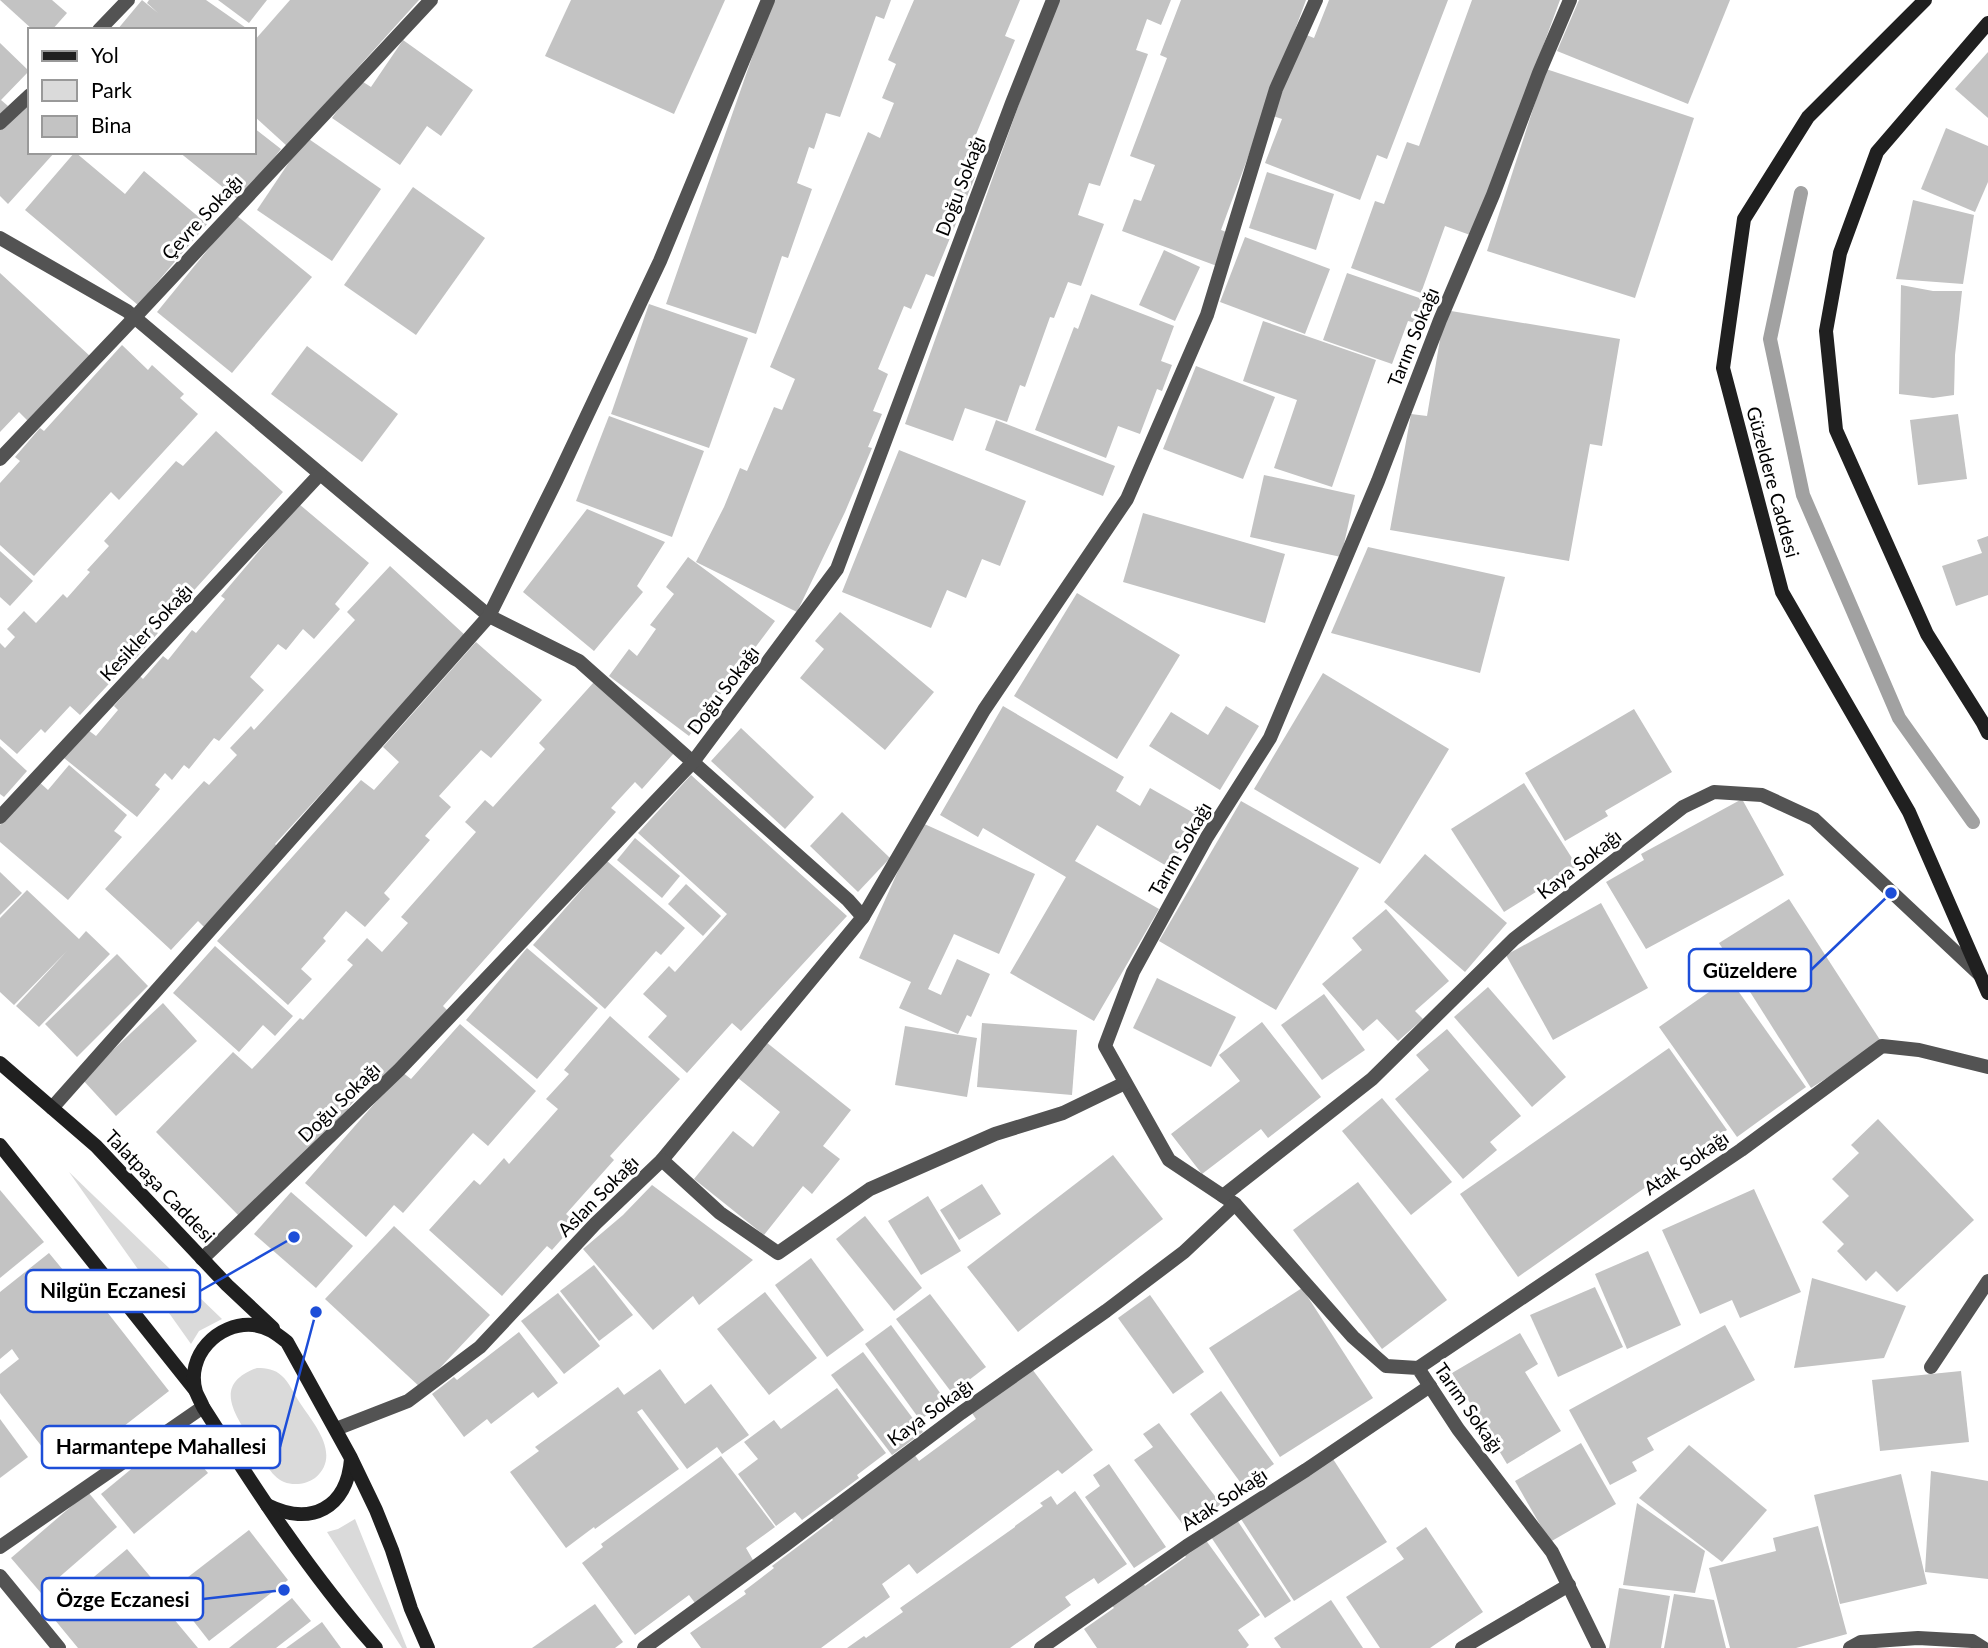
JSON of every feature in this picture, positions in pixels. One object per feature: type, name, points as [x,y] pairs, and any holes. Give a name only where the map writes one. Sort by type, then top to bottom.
[{"type":"main road","name":"Güzeldere Caddesi","points":[[1925,0],[1808,117],[1744,219],[1723,369],[1782,592],[1909,812],[1988,993]]},
{"type":"main road","points":[[1988,23],[1877,152],[1840,253],[1826,331],[1836,430],[1927,634],[1988,733]]},
{"type":"main road","name":"Talatpaşa Caddesi","points":[[0,1063],[96,1146],[227,1285],[287,1342]]},
{"type":"main road","points":[[0,1145],[196,1391],[203,1407],[266,1505],[376,1648]]},
{"type":"main road","points":[[196,1391],[194,1374],[199,1356],[208,1342],[222,1331],[239,1325],[256,1325],[273,1331],[287,1342],[336,1429],[380,1520],[411,1609],[428,1648]]},
{"type":"main road","points":[[266,1505],[281,1513],[316,1513],[331,1504],[343,1491],[351,1458]]},
{"type":"street","points":[[101,28],[128,0]]},
{"type":"street","name":"Çevre Sokağı","points":[[0,459],[431,0]]},
{"type":"street","points":[[52,1108],[489,616],[660,261],[768,0]]},
{"type":"street","name":"Doğu Sokağı","points":[[202,1259],[399,1070],[693,762],[838,569],[1053,0]]},
{"type":"street","points":[[662,1160],[863,917],[984,710],[1127,499],[1207,315],[1276,89],[1316,0]]},
{"type":"street","name":"Tarım Sokağı","points":[[1570,0],[1440,320],[1378,481],[1270,738],[1207,837],[1133,972],[1105,1046],[1169,1160],[1229,1200],[1353,1337],[1386,1366],[1418,1368],[1458,1429],[1552,1552],[1599,1648]]},
{"type":"street","points":[[0,122],[28,97]]},
{"type":"street","points":[[0,238],[135,317],[489,616],[579,661],[848,900],[863,917]]},
{"type":"street","name":"Kesikler Sokağı","points":[[0,817],[320,474]]},
{"type":"street","name":"Kaya Sokağı","points":[[644,1648],[1184,1252],[1229,1200],[1373,1079],[1514,939],[1683,807],[1714,792],[1762,795],[1814,819],[1980,975]]},
{"type":"street","name":"Atak Sokağı","points":[[1418,1368],[1741,1150],[1882,1046],[1919,1050],[1988,1067]]},
{"type":"street","name":"Aslan Sokağı","points":[[336,1429],[408,1401],[480,1347],[595,1224],[662,1160],[720,1213],[778,1253],[870,1189],[995,1134],[1063,1113],[1125,1083]]},
{"type":"street","points":[[1931,1367],[1988,1281]]},
{"type":"street","name":"Atak Sokağı","points":[[1041,1648],[1176,1554],[1430,1386]]},
{"type":"street","points":[[0,1547],[203,1407]]},
{"type":"street","points":[[0,1576],[59,1648]]},
{"type":"street","points":[[1462,1648],[1569,1585]]},
{"type":"street","points":[[1850,1648],[1861,1642],[1918,1638],[1972,1641],[1983,1648]]},
{"type":"green space","points":[[69,1172],[222,1319],[199,1331],[191,1344]]},
{"type":"green space","points":[[257,1368],[273,1370],[285,1379],[323,1440],[326,1460],[323,1469],[312,1480],[292,1484],[275,1476],[235,1413],[231,1392],[234,1383]]},
{"type":"green space","points":[[355,1519],[407,1648],[402,1648],[327,1532]]},
{"type":"building","points":[[0,0],[52,0],[67,13],[54,28],[31,28]]},
{"type":"building","points":[[142,0],[158,13],[147,3],[149,0],[206,0],[246,28],[119,28]]},
{"type":"building","points":[[218,0],[267,0],[249,23]]},
{"type":"building","points":[[290,0],[419,0],[287,146],[256,118],[256,39]]},
{"type":"building","points":[[571,0],[725,0],[674,114],[545,56]]},
{"type":"building","points":[[772,0],[891,0],[884,19],[876,16],[840,117],[826,113],[814,149],[809,147],[797,183],[812,189],[788,258],[782,256],[756,334],[666,304]]},
{"type":"building","points":[[914,0],[1020,0],[1005,36],[1015,40],[975,137],[981,140],[967,174],[975,177],[934,277],[926,274],[911,309],[904,306],[878,369],[888,374],[873,411],[882,414],[868,447],[872,448],[797,612],[696,562],[740,468],[747,471],[774,407],[782,410],[795,379],[770,367],[868,132],[880,138],[894,103],[882,98],[896,64],[888,60]]},
{"type":"building","points":[[1056,0],[1171,0],[1161,25],[1147,19],[1136,50],[1148,54],[1100,186],[1089,183],[1078,215],[1104,224],[1081,286],[1068,282],[1054,318],[1050,317],[1025,387],[1020,385],[1007,422],[965,408],[953,441],[905,424]]},
{"type":"building","points":[[1181,0],[1306,0],[1221,230],[1229,233],[1217,266],[1122,231],[1134,199],[1141,201],[1155,165],[1130,156],[1167,58],[1160,55]]},
{"type":"building","points":[[1329,0],[1448,0],[1387,159],[1377,155],[1360,200],[1265,163],[1282,119],[1273,116],[1304,34],[1314,38]]},
{"type":"building","points":[[1472,0],[1560,0],[1473,236],[1445,226],[1421,293],[1351,268],[1375,201],[1384,204],[1407,142],[1419,146]]},
{"type":"building","points":[[1579,0],[1730,0],[1688,104],[1557,51]]},
{"type":"building","points":[[403,40],[473,90],[441,136],[427,126],[400,165],[332,118],[360,80],[371,87]]},
{"type":"building","points":[[0,43],[28,72],[1,100],[8,106],[0,114]]},
{"type":"building","points":[[1988,52],[1988,118],[1955,89]]},
{"type":"building","points":[[1546,69],[1694,118],[1635,298],[1487,251]]},
{"type":"building","points":[[28,106],[28,154],[53,154],[8,204],[0,196],[0,129]]},
{"type":"building","points":[[1946,128],[1988,146],[1988,182],[1975,212],[1921,189]]},
{"type":"building","points":[[256,130],[281,149],[240,201],[181,154],[256,154]]},
{"type":"building","points":[[306,137],[381,189],[332,261],[257,210]]},
{"type":"building","points":[[73,154],[77,154],[125,194],[144,171],[207,224],[138,305],[25,210]]},
{"type":"building","points":[[1267,172],[1334,194],[1316,250],[1249,228]]},
{"type":"building","points":[[413,187],[485,238],[416,335],[344,285]]},
{"type":"building","points":[[1913,200],[1974,215],[1963,284],[1896,279]]},
{"type":"building","points":[[236,215],[312,277],[232,373],[157,312]]},
{"type":"building","points":[[1245,237],[1330,269],[1305,334],[1220,302]]},
{"type":"building","points":[[1164,250],[1200,267],[1175,321],[1139,305]]},
{"type":"building","points":[[0,273],[91,357],[29,422],[19,412],[0,432]]},
{"type":"building","points":[[1347,273],[1425,300],[1416,323],[1408,321],[1392,364],[1323,340]]},
{"type":"building","points":[[1901,285],[1933,291],[1962,291],[1954,395],[1933,398],[1899,394]]},
{"type":"building","points":[[1091,294],[1174,326],[1161,361],[1172,365],[1162,391],[1157,389],[1140,434],[1118,426],[1106,458],[1035,430],[1074,327],[1078,329]]},
{"type":"building","points":[[649,304],[748,338],[709,448],[611,414]]},
{"type":"building","points":[[1445,310],[1620,339],[1602,446],[1590,444],[1569,561],[1390,530],[1411,414],[1427,416]]},
{"type":"building","points":[[1263,321],[1376,360],[1332,487],[1274,468],[1297,400],[1243,381]]},
{"type":"building","points":[[122,345],[148,370],[152,365],[184,394],[180,398],[198,414],[119,500],[111,492],[34,576],[0,545],[0,483],[20,461],[15,457],[40,428],[44,431]]},
{"type":"building","points":[[307,346],[398,414],[362,462],[271,394]]},
{"type":"building","points":[[1196,366],[1275,397],[1243,479],[1163,449]]},
{"type":"building","points":[[1958,414],[1967,479],[1918,485],[1910,420]]},
{"type":"building","points":[[609,416],[704,451],[672,537],[576,501]]},
{"type":"building","points":[[996,420],[1115,466],[1103,496],[985,450]]},
{"type":"building","points":[[216,431],[283,492],[178,608],[171,602],[149,626],[158,633],[80,715],[70,706],[45,733],[41,729],[17,754],[0,739],[0,643],[5,648],[15,637],[7,629],[24,611],[36,623],[63,594],[67,598],[109,546],[104,541],[176,461],[183,466]]},
{"type":"building","points":[[899,450],[1026,501],[1000,566],[982,559],[966,598],[947,590],[931,628],[842,592]]},
{"type":"building","points":[[1264,475],[1355,495],[1341,557],[1250,537]]},
{"type":"building","points":[[299,504],[369,563],[335,604],[340,609],[314,639],[303,629],[286,650],[278,644],[250,677],[264,690],[219,741],[214,738],[189,769],[184,765],[172,780],[165,773],[155,785],[160,789],[137,817],[64,758],[88,730],[96,736],[118,710],[114,706],[140,676],[143,679],[163,656],[168,660],[192,630],[196,633],[225,599],[221,596]]},
{"type":"building","points":[[587,509],[665,542],[637,586],[643,592],[594,651],[523,592]]},
{"type":"building","points":[[1143,513],[1285,554],[1265,623],[1123,582]]},
{"type":"building","points":[[1988,536],[1988,595],[1956,606],[1942,566],[1982,553],[1977,540]]},
{"type":"building","points":[[1368,547],[1505,577],[1480,673],[1331,633]]},
{"type":"building","points":[[0,551],[33,581],[10,606],[0,597]]},
{"type":"building","points":[[688,557],[775,621],[689,736],[609,676],[629,649],[637,656],[656,629],[650,625],[674,594],[666,587]]},
{"type":"building","points":[[390,566],[466,636],[275,844],[279,848],[206,929],[198,921],[171,950],[105,889],[204,781],[209,785],[237,755],[230,748],[251,726],[254,730],[355,620],[347,612]]},
{"type":"building","points":[[1077,593],[1180,655],[1117,759],[1014,696]]},
{"type":"building","points":[[840,612],[934,692],[885,750],[800,678],[824,649],[815,641]]},
{"type":"building","points":[[476,642],[542,700],[491,758],[481,750],[439,796],[451,807],[425,836],[430,840],[384,893],[390,899],[365,927],[346,911],[323,938],[326,941],[301,969],[312,979],[288,1005],[217,941],[361,780],[374,790],[399,762],[383,747]]},
{"type":"building","points":[[1323,673],[1449,749],[1380,864],[1254,789]]},
{"type":"building","points":[[594,682],[674,753],[642,789],[635,782],[611,808],[616,812],[443,1006],[447,1010],[379,1087],[372,1081],[348,1108],[352,1113],[243,1220],[156,1132],[233,1052],[252,1069],[300,1018],[303,1020],[353,965],[347,960],[367,938],[382,952],[408,923],[401,917],[476,832],[465,822],[485,800],[493,807],[545,749],[539,743]]},
{"type":"building","points":[[1003,706],[1124,777],[1116,791],[1140,806],[1150,788],[1199,816],[1170,868],[1097,825],[1075,861],[1159,909],[1094,1021],[1010,973],[1066,877],[983,828],[978,837],[940,815]]},
{"type":"building","points":[[1226,706],[1259,726],[1220,790],[1149,746],[1171,712],[1208,735]]},
{"type":"building","points":[[1634,709],[1672,772],[1605,811],[1608,816],[1565,841],[1525,773]]},
{"type":"building","points":[[741,728],[814,797],[785,829],[711,761]]},
{"type":"building","points":[[0,746],[27,771],[4,797],[0,794]]},
{"type":"building","points":[[69,765],[127,815],[114,831],[122,837],[68,900],[0,842],[0,825],[38,781],[48,790]]},
{"type":"building","points":[[691,775],[847,916],[741,1031],[732,1023],[687,1073],[648,1037],[667,1016],[643,994],[669,966],[675,972],[727,914],[638,833]]},
{"type":"building","points":[[1524,783],[1577,866],[1504,912],[1451,829]]},
{"type":"building","points":[[1742,799],[1784,875],[1646,949],[1606,882],[1644,860],[1641,854]]},
{"type":"building","points":[[1241,801],[1359,868],[1276,1010],[1159,941]]},
{"type":"building","points":[[842,812],[890,858],[858,892],[810,846]]},
{"type":"building","points":[[920,822],[1035,874],[999,954],[954,934],[928,989],[941,995],[957,959],[990,974],[971,1017],[967,1015],[958,1034],[899,1008],[911,982],[859,958]]},
{"type":"building","points":[[635,838],[680,876],[662,898],[617,860]]},
{"type":"building","points":[[1425,854],[1507,923],[1465,972],[1384,902]]},
{"type":"building","points":[[607,861],[685,928],[661,955],[656,951],[605,1009],[533,945]]},
{"type":"building","points":[[0,872],[22,893],[0,915]]},
{"type":"building","points":[[686,884],[721,916],[703,936],[668,904]]},
{"type":"building","points":[[27,890],[79,939],[86,931],[110,954],[39,1027],[16,1006],[67,951],[14,1005],[0,992],[0,918]]},
{"type":"building","points":[[1789,899],[1882,1043],[1811,1088],[1719,943]]},
{"type":"building","points":[[1601,903],[1648,988],[1553,1040],[1506,955]]},
{"type":"building","points":[[1386,909],[1449,981],[1415,1011],[1423,1019],[1398,1041],[1377,1019],[1363,1031],[1322,984],[1362,950],[1352,938]]},
{"type":"building","points":[[215,946],[293,1016],[275,1036],[263,1025],[239,1052],[173,993]]},
{"type":"building","points":[[527,948],[598,1008],[537,1079],[466,1020]]},
{"type":"building","points":[[117,954],[148,986],[77,1057],[45,1024]]},
{"type":"building","points":[[1157,978],[1236,1017],[1211,1067],[1133,1028]]},
{"type":"building","points":[[1729,978],[1806,1087],[1737,1137],[1659,1027]]},
{"type":"building","points":[[1488,987],[1566,1077],[1532,1107],[1454,1017]]},
{"type":"building","points":[[1324,994],[1365,1050],[1322,1080],[1281,1025]]},
{"type":"building","points":[[163,1003],[197,1041],[116,1116],[82,1079]]},
{"type":"building","points":[[610,1016],[680,1079],[610,1156],[614,1160],[566,1214],[576,1223],[552,1250],[547,1246],[502,1296],[429,1230],[474,1180],[480,1185],[504,1158],[509,1164],[558,1109],[546,1099],[569,1074],[564,1070]]},
{"type":"building","points":[[1262,1022],[1321,1097],[1268,1138],[1261,1129],[1202,1174],[1171,1134],[1240,1081],[1219,1055]]},
{"type":"building","points":[[982,1023],[1077,1030],[1072,1095],[977,1087]]},
{"type":"building","points":[[460,1024],[536,1091],[488,1146],[473,1133],[403,1213],[394,1205],[366,1237],[305,1183],[402,1072],[411,1079]]},
{"type":"building","points":[[905,1026],[977,1038],[967,1097],[895,1085]]},
{"type":"building","points":[[1447,1029],[1521,1116],[1490,1142],[1497,1150],[1463,1179],[1395,1099],[1429,1070],[1416,1055]]},
{"type":"building","points":[[766,1042],[851,1110],[823,1146],[840,1159],[812,1194],[803,1186],[764,1235],[694,1179],[733,1131],[753,1147],[780,1112],[738,1078]]},
{"type":"building","points":[[1669,1048],[1727,1130],[1518,1277],[1460,1194]]},
{"type":"building","points":[[1382,1098],[1452,1182],[1411,1215],[1342,1131]]},
{"type":"building","points":[[1878,1119],[1974,1220],[1897,1292],[1876,1271],[1866,1281],[1837,1251],[1844,1244],[1822,1222],[1849,1196],[1832,1179],[1859,1153],[1851,1145]]},
{"type":"building","points":[[1113,1155],[1163,1219],[1018,1332],[967,1267]]},
{"type":"building","points":[[1358,1182],[1447,1300],[1382,1349],[1293,1230]]},
{"type":"building","points":[[982,1184],[1001,1214],[959,1240],[940,1210]]},
{"type":"building","points":[[652,1185],[753,1260],[699,1305],[693,1296],[653,1330],[583,1249],[623,1215]]},
{"type":"building","points":[[1754,1189],[1801,1292],[1740,1318],[1732,1300],[1700,1314],[1662,1230]]},
{"type":"building","points":[[0,1190],[44,1242],[0,1278]]},
{"type":"building","points":[[291,1192],[353,1246],[316,1288],[254,1234]]},
{"type":"building","points":[[928,1196],[961,1251],[921,1275],[888,1221]]},
{"type":"building","points":[[865,1216],[922,1288],[894,1311],[836,1239]]},
{"type":"building","points":[[394,1226],[490,1315],[421,1388],[325,1299]]},
{"type":"building","points":[[1648,1251],[1681,1325],[1627,1349],[1595,1274]]},
{"type":"building","points":[[49,1253],[68,1276],[75,1271],[169,1391],[92,1451],[86,1444],[57,1466],[0,1393],[0,1374],[19,1359],[12,1349],[0,1359],[0,1292]]},
{"type":"building","points":[[811,1258],[864,1330],[827,1357],[775,1285]]},
{"type":"building","points":[[594,1265],[633,1315],[599,1341],[560,1291]]},
{"type":"building","points":[[1812,1278],[1906,1306],[1884,1358],[1794,1368]]},
{"type":"building","points":[[1595,1287],[1623,1347],[1558,1377],[1530,1315]]},
{"type":"building","points":[[1302,1288],[1373,1398],[1280,1457],[1209,1348]]},
{"type":"building","points":[[765,1292],[817,1358],[769,1395],[717,1329]]},
{"type":"building","points":[[558,1293],[600,1346],[564,1374],[521,1321]]},
{"type":"building","points":[[930,1294],[986,1367],[952,1393],[896,1319]]},
{"type":"building","points":[[1150,1295],[1204,1372],[1173,1394],[1118,1318]]},
{"type":"building","points":[[891,1325],[946,1401],[920,1420],[865,1344]]},
{"type":"building","points":[[1725,1325],[1755,1380],[1647,1438],[1654,1450],[1632,1462],[1637,1471],[1610,1485],[1569,1410]]},
{"type":"building","points":[[519,1332],[558,1383],[538,1398],[533,1392],[491,1424],[487,1419],[464,1437],[432,1394],[454,1377],[457,1380]]},
{"type":"building","points":[[1520,1333],[1538,1364],[1525,1372],[1561,1431],[1507,1464],[1452,1373]]},
{"type":"building","points":[[863,1352],[923,1432],[892,1455],[831,1375]]},
{"type":"building","points":[[660,1369],[685,1404],[711,1384],[749,1435],[722,1454],[717,1447],[687,1469],[642,1409],[637,1412],[679,1469],[566,1548],[510,1472],[539,1451],[535,1447],[618,1387],[624,1395]]},
{"type":"building","points":[[1032,1369],[1093,1450],[1062,1474],[1058,1470],[917,1574],[909,1564],[882,1584],[890,1597],[821,1648],[701,1648],[690,1633],[746,1594],[744,1591],[774,1568],[772,1566],[833,1520],[830,1516],[914,1454],[919,1461],[976,1419],[972,1413]]},
{"type":"building","points":[[1961,1371],[1969,1442],[1880,1451],[1872,1380]]},
{"type":"building","points":[[837,1388],[886,1453],[857,1475],[859,1478],[802,1520],[795,1512],[776,1526],[738,1474],[758,1459],[744,1442],[774,1420],[781,1429]]},
{"type":"building","points":[[1221,1391],[1274,1464],[1243,1486],[1190,1414]]},
{"type":"building","points":[[0,1419],[28,1457],[0,1478]]},
{"type":"building","points":[[1159,1423],[1221,1504],[1187,1530],[1134,1460],[1153,1447],[1143,1434]]},
{"type":"building","points":[[175,1433],[208,1473],[134,1534],[101,1494]]},
{"type":"building","points":[[1581,1443],[1616,1504],[1550,1542],[1515,1481]]},
{"type":"building","points":[[1689,1445],[1767,1510],[1722,1562],[1639,1498]]},
{"type":"building","points":[[721,1456],[775,1527],[746,1548],[753,1560],[695,1603],[689,1595],[635,1635],[582,1563],[603,1547],[601,1544]]},
{"type":"building","points":[[1333,1459],[1387,1542],[1294,1601],[1241,1519]]},
{"type":"building","points":[[1109,1464],[1166,1547],[1134,1568],[1085,1497],[1100,1486],[1093,1475]]},
{"type":"building","points":[[1931,1471],[1988,1481],[1988,1579],[1925,1572]]},
{"type":"building","points":[[1901,1474],[1927,1584],[1840,1604],[1814,1495]]},
{"type":"building","points":[[1075,1491],[1127,1564],[1098,1584],[1094,1578],[1065,1597],[1071,1605],[1010,1648],[847,1648],[903,1612],[900,1608],[1043,1506],[1040,1503],[1051,1496],[1057,1505]]},
{"type":"building","points":[[88,1492],[117,1527],[41,1593],[11,1558]]},
{"type":"building","points":[[1637,1503],[1705,1551],[1695,1593],[1623,1585]]},
{"type":"building","points":[[1237,1520],[1291,1601],[1265,1618],[1211,1537]]},
{"type":"building","points":[[1818,1526],[1847,1634],[1796,1648],[1730,1648],[1709,1568],[1776,1551],[1773,1538]]},
{"type":"building","points":[[1426,1527],[1483,1612],[1430,1648],[1380,1648],[1346,1597],[1404,1559],[1396,1548]]},
{"type":"building","points":[[249,1530],[288,1580],[209,1641],[170,1591]]},
{"type":"building","points":[[1205,1539],[1260,1615],[1238,1630],[1249,1645],[1246,1648],[1097,1648],[1084,1629],[1114,1608],[1110,1603],[1141,1580],[1145,1586],[1186,1557],[1184,1554]]},
{"type":"building","points":[[127,1549],[170,1600],[163,1606],[198,1648],[78,1648],[50,1614]]},
{"type":"building","points":[[1619,1588],[1670,1596],[1661,1648],[1609,1648]]},
{"type":"building","points":[[1674,1594],[1714,1600],[1726,1648],[1664,1648]]},
{"type":"building","points":[[292,1598],[311,1621],[276,1648],[229,1648]]},
{"type":"building","points":[[1331,1600],[1363,1648],[1281,1648],[1274,1638]]},
{"type":"building","points":[[595,1604],[623,1642],[615,1648],[532,1648]]},
{"type":"building","points":[[322,1622],[341,1648],[286,1648]]},
{"type":"waterway","points":[[1801,193],[1770,339],[1803,495],[1899,718],[1973,822]]},
{"type":"place","name":"Güzeldere","points":[[1891,893]]},
{"type":"place","name":"Nilgün Eczanesi","points":[[294,1237]]},
{"type":"place","name":"Harmantepe Mahallesi","points":[[316,1312]]},
{"type":"place","name":"Özge Eczanesi","points":[[284,1590]]}]
